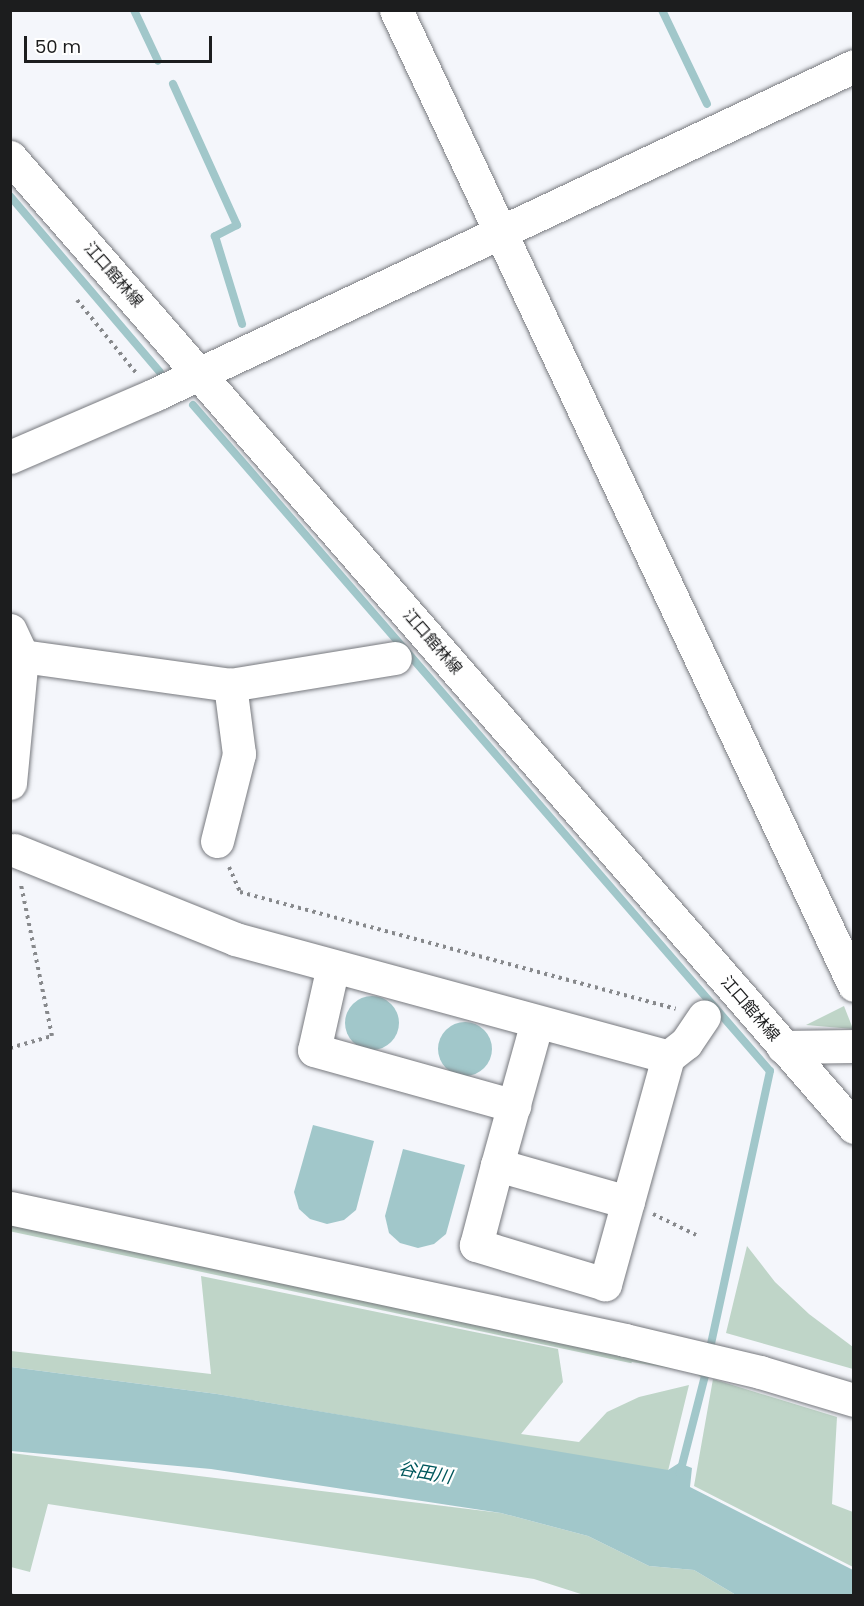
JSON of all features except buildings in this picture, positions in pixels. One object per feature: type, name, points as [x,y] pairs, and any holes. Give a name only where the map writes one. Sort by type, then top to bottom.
[{"type":"street","points":[[396,10],[854,986]]},
{"type":"street","points":[[10,457],[200,374],[854,66]]},
{"type":"street","name":"江口館林線","points":[[10,157],[854,1127]]},
{"type":"street","points":[[10,783],[16,643],[230,685],[395,658]]},
{"type":"street","points":[[218,841],[239,754],[230,685]]},
{"type":"street","points":[[14,850],[235,939],[668,1057]]},
{"type":"street","points":[[333,966],[314,1050],[513,1106]]},
{"type":"street","points":[[537,1022],[476,1245],[605,1284],[668,1057],[686,1043],[704,1016]]},
{"type":"street","points":[[783,1047],[854,1046]]},
{"type":"street","points":[[497,1165],[628,1202]]},
{"type":"street","points":[[10,1208],[625,1340],[760,1372],[854,1400]]},
{"type":"path","points":[[77,300],[154,395]]},
{"type":"path","points":[[218,841],[240,892],[704,1016]]},
{"type":"path","points":[[10,1048],[52,1036],[14,850]]},
{"type":"path","points":[[628,1202],[696,1235]]},
{"type":"green space","points":[[844,1006],[853,1029],[806,1025]]},
{"type":"green space","points":[[11,1214],[635,1347],[632,1363],[10,1231]]},
{"type":"green space","points":[[747,1246],[775,1282],[809,1314],[853,1347],[853,1369],[726,1333]]},
{"type":"green space","points":[[201,1276],[558,1349],[563,1382],[521,1434],[579,1442],[607,1412],[639,1397],[689,1385],[668,1471],[217,1394],[11,1367],[11,1351],[211,1374]]},
{"type":"green space","points":[[652,1351],[702,1363],[701,1377],[693,1372],[608,1358]]},
{"type":"green space","points":[[713,1379],[837,1417],[832,1504],[853,1512],[853,1567],[694,1486]]},
{"type":"green space","points":[[11,1453],[501,1513],[588,1536],[649,1566],[694,1570],[736,1595],[584,1595],[534,1579],[48,1504],[30,1572],[11,1567]]},
{"type":"water","points":[[372,996],[382,998],[391,1004],[397,1013],[399,1023],[397,1033],[391,1042],[382,1048],[372,1050],[362,1048],[353,1042],[347,1033],[345,1023],[347,1013],[353,1004],[362,998]]},
{"type":"water","points":[[460,1022],[470,1022],[484,1030],[490,1039],[492,1049],[490,1059],[484,1068],[470,1076],[460,1076],[443,1064],[438,1054],[438,1044],[450,1027]]},
{"type":"water","points":[[313,1125],[374,1141],[356,1210],[344,1220],[327,1224],[310,1219],[299,1209],[294,1192]]},
{"type":"water","points":[[403,1149],[465,1165],[446,1234],[434,1244],[418,1248],[400,1243],[389,1233],[385,1216]]},
{"type":"water","name":"谷田川","points":[[11,1367],[217,1394],[668,1470],[679,1463],[692,1468],[690,1487],[853,1570],[853,1595],[736,1595],[694,1570],[649,1566],[588,1536],[501,1513],[211,1469],[11,1451]]},
{"type":"waterway","points":[[134,10],[158,61]]},
{"type":"waterway","points":[[662,10],[707,104]]},
{"type":"waterway","points":[[173,84],[237,225],[215,236],[242,324]]},
{"type":"waterway","points":[[10,196],[160,372]]},
{"type":"waterway","points":[[193,405],[770,1071],[709,1353]]},
{"type":"waterway","points":[[680,1473],[707,1368]]}]
